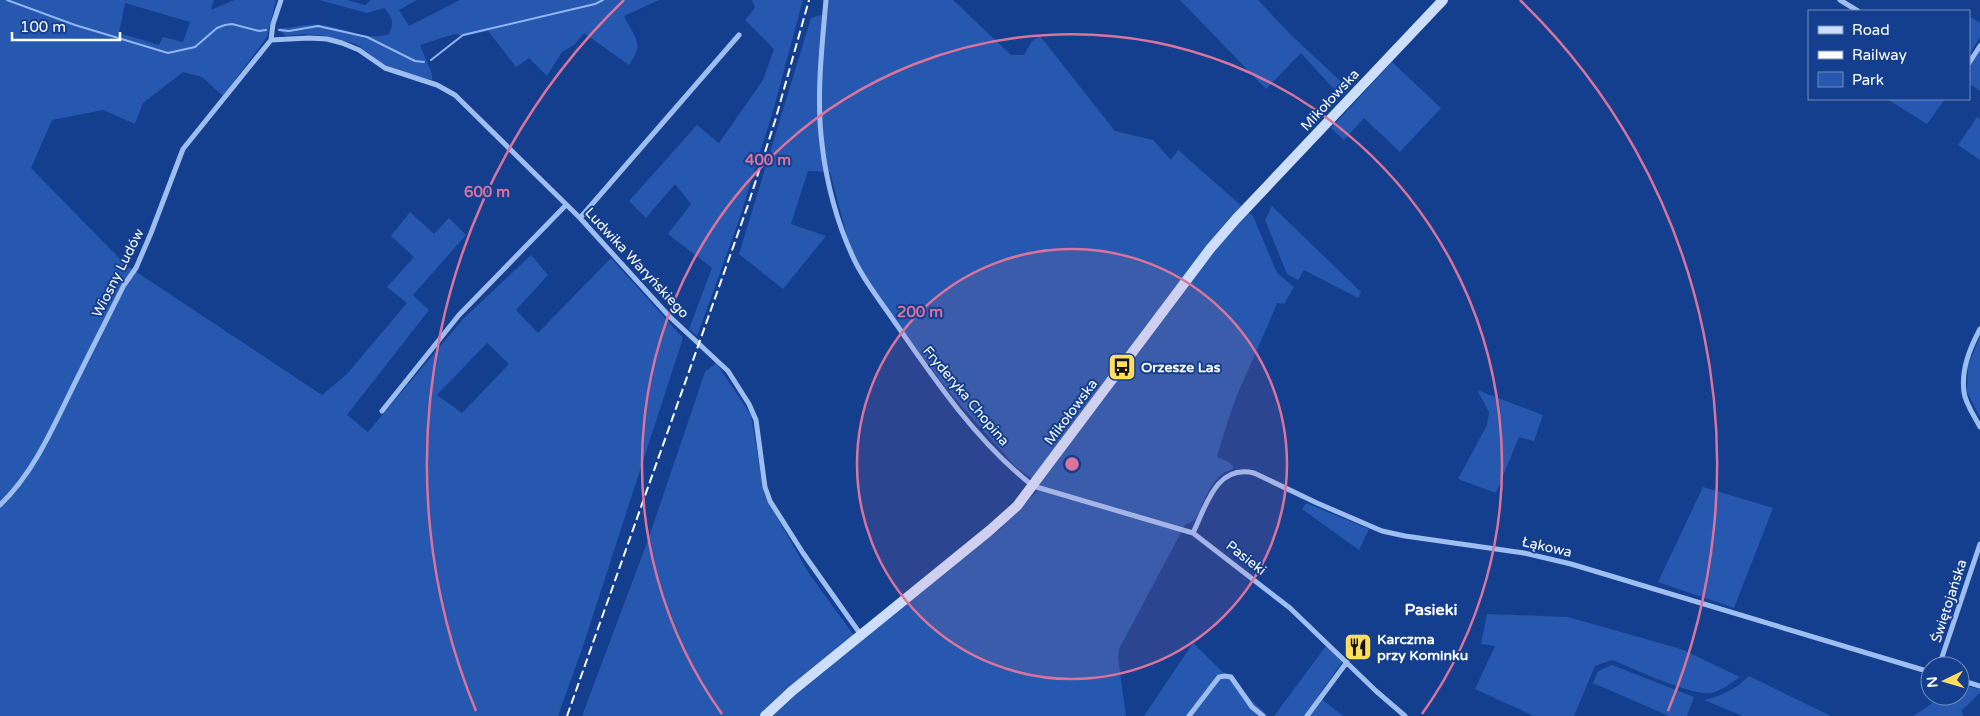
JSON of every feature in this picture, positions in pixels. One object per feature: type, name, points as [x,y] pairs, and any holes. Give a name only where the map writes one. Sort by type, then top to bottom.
[{"type":"main road","name":"Mikołowska","points":[[764,716],[1017,506],[1236,219],[1443,0]]},
{"type":"street","name":"Wiosny Ludów","points":[[0,505],[12,493],[33,464],[124,285],[136,268],[184,149],[271,40],[272,24],[281,0]]},
{"type":"street","name":"Fryderyka Chopina","points":[[826,0],[819,122],[827,172],[848,245],[854,259],[874,292],[942,389],[971,424],[1017,473],[1033,486]]},
{"type":"street","points":[[1840,0],[1856,10]]},
{"type":"street","points":[[580,218],[739,34]]},
{"type":"street","name":"Ludwika Waryńskiego","points":[[271,40],[309,38],[327,39],[342,43],[359,50],[385,68],[437,85],[455,95],[580,218],[669,316],[722,364],[739,386],[756,420],[760,437],[765,487],[770,501],[861,636]]},
{"type":"street","points":[[1970,61],[1980,46]]},
{"type":"street","points":[[382,411],[459,315],[566,205]]},
{"type":"street","points":[[1980,328],[1971,347],[1965,367],[1964,393],[1980,427]]},
{"type":"street","name":"Łąkowa","points":[[1193,533],[1218,482],[1227,475],[1244,471],[1254,473],[1382,531],[1524,553],[1571,564],[1920,669]]},
{"type":"street","name":"Pasieki","points":[[1033,486],[1193,533],[1290,608],[1405,716]]},
{"type":"street","name":"Świętojańska","points":[[1942,656],[1980,544]]},
{"type":"street","points":[[1307,716],[1348,662]]},
{"type":"street","points":[[1189,716],[1219,677],[1225,676],[1232,677],[1252,707],[1263,716]]},
{"type":"green space","points":[[0,0],[214,0],[211,10],[234,0],[276,0],[267,37],[223,96],[202,77],[183,72],[143,103],[135,124],[103,110],[52,120],[31,168],[126,265],[322,395],[347,374],[407,303],[387,287],[414,257],[391,236],[410,212],[434,234],[449,218],[466,235],[413,295],[429,310],[347,415],[368,432],[463,319],[531,255],[548,275],[516,310],[538,333],[611,258],[683,338],[583,646],[558,716],[0,716]],"holes":[[[125,3],[190,22],[183,42],[163,37],[159,45],[119,33]],[[487,343],[509,364],[462,413],[437,395]]]},
{"type":"green space","points":[[319,0],[347,0],[365,5],[371,0],[417,0],[399,10],[409,26],[460,0],[659,0],[624,16],[637,40],[637,51],[629,65],[584,33],[575,44],[562,52],[547,76],[529,58],[516,67],[488,31],[465,36],[454,34],[420,45],[432,74],[432,80],[406,74],[382,63],[356,44],[325,36],[304,34],[286,36],[278,28],[316,25],[329,26],[364,35],[381,36],[389,34],[392,20],[384,8],[367,13]]},
{"type":"green space","points":[[752,0],[803,0],[773,111],[739,220],[697,336],[689,329],[712,268],[668,234],[691,204],[675,184],[646,218],[629,201],[697,125],[719,143],[763,80],[774,49],[745,20],[755,8]]},
{"type":"green space","points":[[828,0],[953,0],[1011,55],[1024,55],[1032,41],[1040,36],[1115,131],[1153,140],[1171,160],[1178,150],[1253,216],[1277,273],[1294,287],[1284,304],[1277,303],[1230,416],[1217,457],[1229,462],[1234,467],[1218,478],[1209,491],[1195,520],[1185,525],[1119,649],[1118,658],[1126,716],[582,716],[648,540],[705,372],[716,363],[751,415],[764,494],[808,572],[858,641],[1000,529],[1042,486],[1016,467],[973,419],[946,388],[896,321],[862,270],[849,244],[830,172],[808,171],[791,224],[826,236],[783,289],[739,254],[811,18],[827,13]]},
{"type":"green space","points":[[1180,0],[1258,0],[1291,35],[1349,89],[1341,97],[1301,53],[1266,89]]},
{"type":"green space","points":[[1970,17],[1980,23],[1980,37],[1970,53]]},
{"type":"green space","points":[[1980,50],[1980,91],[1970,84],[1970,64]]},
{"type":"green space","points":[[1392,62],[1441,108],[1400,152],[1364,118],[1344,140],[1331,128]]},
{"type":"green space","points":[[1889,100],[1944,100],[1927,124]]},
{"type":"green space","points":[[1977,117],[1980,119],[1980,160],[1958,145]]},
{"type":"green space","points":[[1272,206],[1361,292],[1358,298],[1304,270],[1298,280],[1287,274],[1265,220]]},
{"type":"green space","points":[[1980,336],[1980,417],[1967,392],[1968,366]]},
{"type":"green space","points":[[1477,390],[1543,415],[1534,441],[1519,437],[1496,493],[1458,479],[1487,425],[1489,412]]},
{"type":"green space","points":[[1703,487],[1773,508],[1734,608],[1658,582]]},
{"type":"green space","points":[[1306,503],[1369,529],[1359,550],[1302,509]]},
{"type":"green space","points":[[1487,614],[1568,617],[1681,649],[1740,677],[1716,692],[1703,693],[1678,686],[1612,660],[1595,666],[1574,716],[1534,716],[1475,689],[1495,646],[1481,644]]},
{"type":"green space","points":[[1193,643],[1268,716],[1144,716]]},
{"type":"green space","points":[[1326,646],[1343,661],[1318,696],[1343,716],[1274,716]]},
{"type":"green space","points":[[1612,665],[1694,697],[1687,716],[1669,716],[1593,683],[1598,671]]},
{"type":"green space","points":[[1749,676],[1831,716],[1743,716],[1704,700],[1728,691],[1739,685]]},
{"type":"green space","points":[[1970,687],[1980,689],[1980,693],[1970,702]]},
{"type":"green space","points":[[1928,706],[1966,706],[1961,711],[1964,716],[1913,716]]},
{"type":"waterway","points":[[7,0],[75,25],[168,53],[195,47],[217,28],[225,25],[232,24],[259,31],[266,30]]},
{"type":"waterway","points":[[431,60],[463,35],[595,4],[603,0]]},
{"type":"waterway","points":[[279,30],[289,31],[318,26],[367,37],[415,61],[424,62]]},
{"type":"railway","points":[[567,716],[748,205],[775,121],[809,0]]},
{"type":"place","name":"Orzesze Las","points":[[1122,367]]},
{"type":"place","name":"Karczma przy Kominku","points":[[1358,647]]},
{"type":"district","name":"Pasieki","points":[[1431,610]]}]
